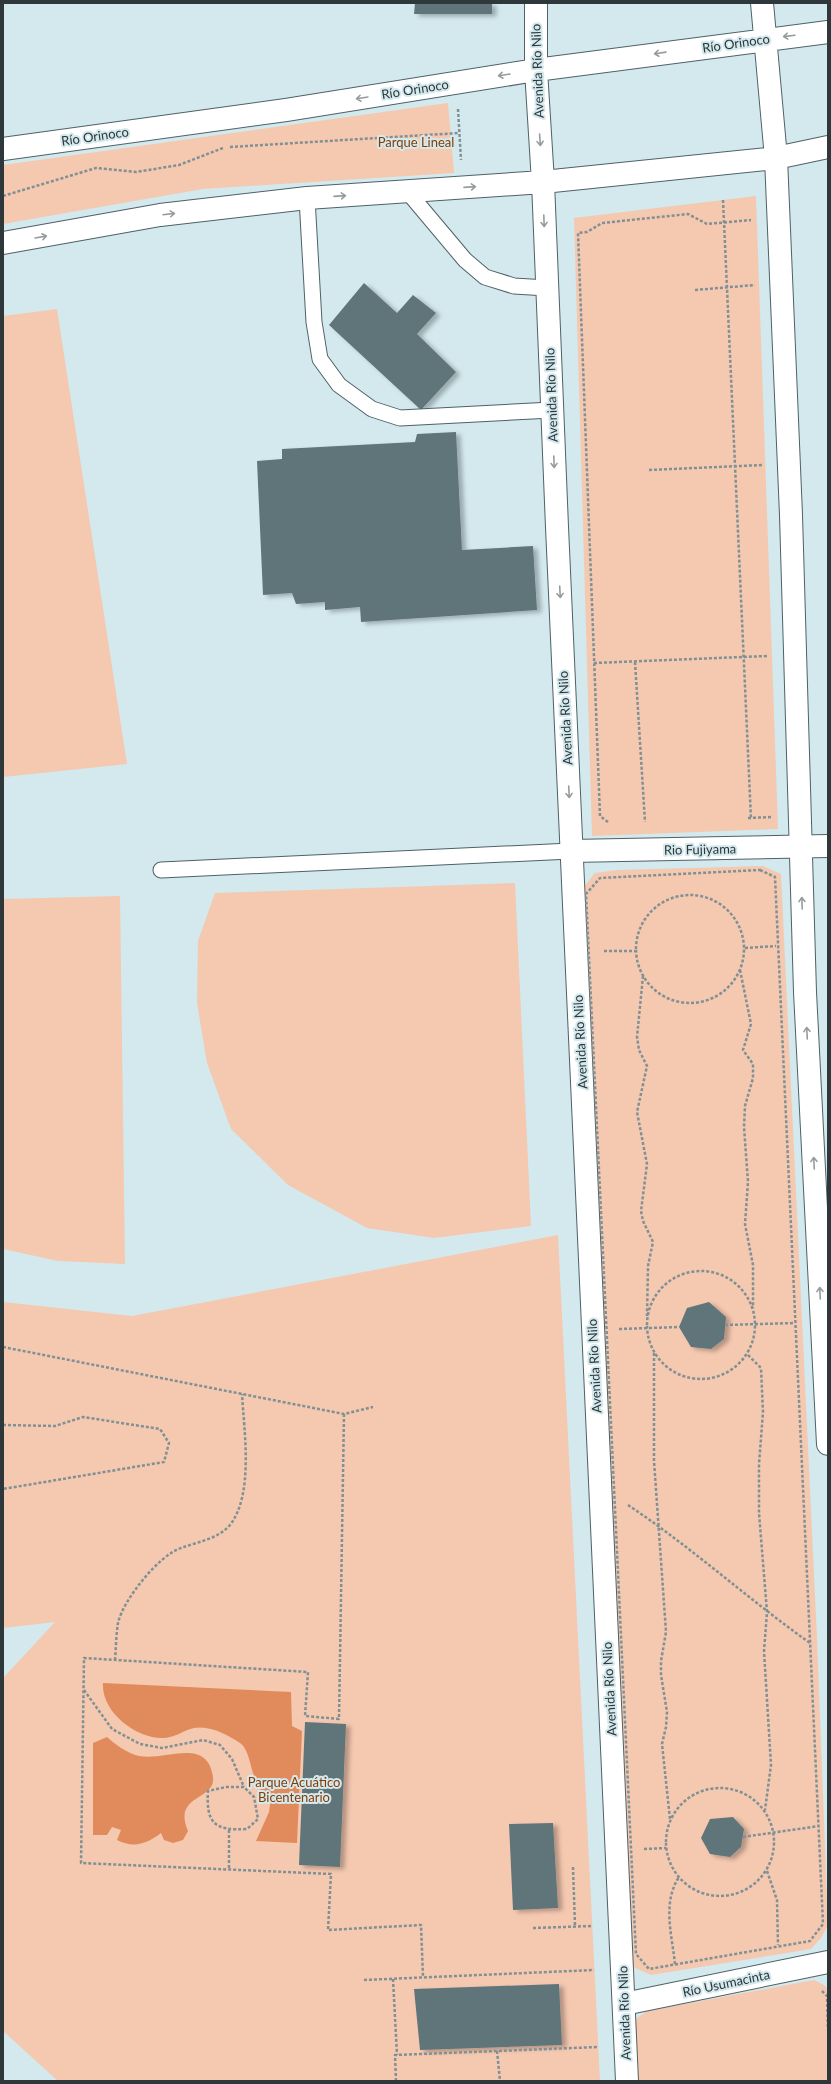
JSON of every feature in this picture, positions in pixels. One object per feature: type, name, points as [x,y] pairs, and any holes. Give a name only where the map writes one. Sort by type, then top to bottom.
[{"type":"street","name":"Avenida Río Nilo","points":[[536,3],[536,70],[543,182],[571,852],[627,2081]]},
{"type":"street","points":[[762,3],[776,158],[791,515],[800,847],[828,1444]]},
{"type":"street","name":"Río Orinoco","points":[[3,149],[286,110],[536,70],[828,32]]},
{"type":"street","points":[[3,243],[160,216],[307,198],[543,182],[776,158],[828,147]]},
{"type":"street","name":"Rio Fujiyama","points":[[571,852],[828,846]]},
{"type":"street","name":"Río Usumacinta","points":[[624,2004],[828,1962]]},
{"type":"lane","points":[[407,191],[465,260],[484,277],[514,286],[547,288]]},
{"type":"lane","points":[[307,198],[314,322],[320,359],[339,385],[372,409],[400,418],[552,410]]},
{"type":"lane","points":[[161,870],[571,852]]},
{"type":"path","points":[[457,82],[462,187]]},
{"type":"path","points":[[3,196],[96,168],[136,172],[179,165],[224,148],[459,134]]},
{"type":"path","points":[[724,200],[751,822]]},
{"type":"path","points":[[609,823],[600,816],[578,233],[587,232],[602,223],[688,214],[707,224],[757,220]]},
{"type":"path","points":[[695,290],[760,285]]},
{"type":"path","points":[[649,470],[765,465]]},
{"type":"path","points":[[594,663],[772,656]]},
{"type":"path","points":[[635,662],[645,825],[652,824]]},
{"type":"path","points":[[746,818],[777,816]]},
{"type":"path","points":[[760,870],[776,877],[779,946],[823,1924],[810,1941],[649,1969],[636,1954],[586,894],[600,878],[760,870]]},
{"type":"path","points":[[694,894],[712,898],[725,906],[735,916],[742,931],[745,948],[740,970],[731,986],[718,996],[692,1003],[679,1002],[665,997],[654,990],[643,976],[638,966],[635,952],[636,939],[640,926],[653,908],[666,899],[680,895],[694,894]]},
{"type":"path","points":[[745,948],[779,946]]},
{"type":"path","points":[[589,951],[635,952]]},
{"type":"path","points":[[654,1353],[666,1367],[677,1374],[691,1379],[704,1380],[729,1373],[748,1355],[754,1342],[756,1325],[753,1308],[753,1265],[745,1224],[748,1182],[744,1126],[745,1106],[753,1078],[753,1064],[743,1050],[751,1024],[740,970]]},
{"type":"path","points":[[643,976],[637,1037],[639,1050],[647,1066],[638,1112],[647,1164],[642,1211],[643,1222],[653,1242],[648,1266],[646,1329],[654,1353],[654,1461],[659,1525],[661,1584],[666,1632],[661,1661],[661,1675],[667,1712],[666,1727],[662,1744],[670,1819]]},
{"type":"path","points":[[647,1316],[651,1303],[665,1285],[677,1276],[691,1272],[706,1271],[723,1276],[737,1283],[746,1294],[753,1308]]},
{"type":"path","points":[[725,1326],[796,1323]]},
{"type":"path","points":[[606,1328],[646,1329],[679,1327]]},
{"type":"path","points":[[3,1348],[344,1414],[373,1407]]},
{"type":"path","points":[[748,1355],[761,1368],[763,1412],[759,1464],[759,1513],[767,1612],[764,1651],[771,1765],[765,1810]]},
{"type":"path","points":[[115,1660],[118,1622],[132,1594],[153,1568],[179,1548],[211,1539],[230,1525],[244,1496],[246,1460],[242,1394]]},
{"type":"path","points":[[344,1414],[339,1719],[306,1716],[308,1672],[84,1658],[81,1863],[331,1874],[328,1930],[421,1925],[423,1978]]},
{"type":"path","points":[[3,1425],[55,1426],[82,1417],[160,1429],[169,1443],[164,1462],[3,1489]]},
{"type":"path","points":[[614,1496],[620,1500]]},
{"type":"path","points":[[627,1504],[659,1525],[767,1612],[811,1643]]},
{"type":"path","points":[[84,1690],[112,1729],[140,1744],[162,1748],[203,1740],[220,1745],[232,1759],[244,1787],[254,1797],[258,1819],[247,1829],[228,1830],[215,1824],[207,1810],[208,1791],[226,1787],[244,1787]]},
{"type":"path","points":[[725,1787],[742,1792],[755,1800],[765,1810],[772,1824],[775,1842],[772,1858],[767,1871],[748,1889],[723,1897],[710,1895],[696,1890],[684,1883],[670,1865],[666,1848],[666,1833],[670,1819],[683,1801],[696,1793],[710,1788],[725,1787]]},
{"type":"path","points":[[743,1837],[819,1826]]},
{"type":"path","points":[[228,1830],[229,1870]]},
{"type":"path","points":[[631,1850],[666,1848]]},
{"type":"path","points":[[573,1867],[575,1926]]},
{"type":"path","points":[[767,1871],[777,1900],[778,1947]]},
{"type":"path","points":[[675,1964],[669,1900],[673,1885],[679,1877]]},
{"type":"path","points":[[533,1928],[592,1926]]},
{"type":"path","points":[[364,1980],[594,1970]]},
{"type":"path","points":[[393,1979],[397,2055],[396,2081]]},
{"type":"path","points":[[826,1996],[828,2030]]},
{"type":"path","points":[[397,2055],[598,2047]]},
{"type":"path","points":[[498,2051],[500,2081]]},
{"type":"green space","name":"Parque Lineal","points":[[448,103],[454,173],[203,189],[3,224],[3,165]]},
{"type":"green space","points":[[756,196],[778,829],[592,836],[574,218]]},
{"type":"green space","points":[[57,309],[127,764],[3,777],[3,316]]},
{"type":"green space","points":[[763,866],[781,874],[817,1638],[828,1925],[821,1938],[811,1949],[651,1975],[635,1968],[627,1953],[579,893],[595,873],[617,870]]},
{"type":"green space","points":[[515,883],[531,1226],[434,1238],[367,1228],[288,1185],[231,1129],[207,1063],[197,1003],[198,941],[215,893]]},
{"type":"green space","points":[[120,896],[125,1264],[58,1261],[3,1249],[3,899]]},
{"type":"green space","name":"Parque Acuático Bicentenario","points":[[558,1235],[600,2081],[58,2081],[3,2031],[3,1678],[55,1622],[3,1628],[3,1302],[132,1316]]},
{"type":"green space","points":[[814,1980],[824,1985],[828,1989],[828,2081],[634,2081],[631,2029],[637,2018],[647,2011]]},
{"type":"shaded area","points":[[103,1683],[291,1692],[292,1726],[302,1731],[297,1843],[256,1841],[269,1812],[271,1797],[263,1792],[258,1785],[247,1752],[240,1743],[212,1729],[200,1727],[165,1738],[144,1734],[133,1729],[115,1714],[108,1705],[104,1694]]},
{"type":"shaded area","points":[[107,1737],[130,1753],[139,1756],[150,1757],[184,1753],[194,1754],[203,1757],[209,1765],[213,1777],[212,1785],[190,1804],[186,1810],[185,1819],[188,1831],[183,1840],[173,1843],[164,1840],[161,1833],[151,1840],[140,1844],[123,1843],[117,1840],[121,1830],[112,1827],[107,1835],[93,1835],[93,1743]]},
{"type":"building","points":[[415,3],[492,3],[492,14],[414,14]]},
{"type":"building","points":[[364,283],[397,313],[413,295],[436,313],[417,334],[456,372],[421,410],[329,325]]},
{"type":"building","points":[[456,432],[462,550],[533,546],[537,610],[361,622],[360,607],[325,610],[325,602],[296,604],[292,593],[263,595],[257,461],[282,459],[282,449],[415,442],[417,434]]},
{"type":"building","points":[[709,1302],[726,1317],[724,1339],[711,1349],[691,1347],[679,1327],[687,1308]]},
{"type":"building","points":[[305,1722],[346,1724],[340,1867],[299,1865]]},
{"type":"building","points":[[733,1817],[744,1829],[741,1847],[730,1857],[710,1854],[701,1838],[710,1819]]},
{"type":"building","points":[[553,1823],[558,1908],[513,1910],[509,1824]]},
{"type":"building","points":[[559,1984],[562,2045],[420,2050],[414,1989]]}]
